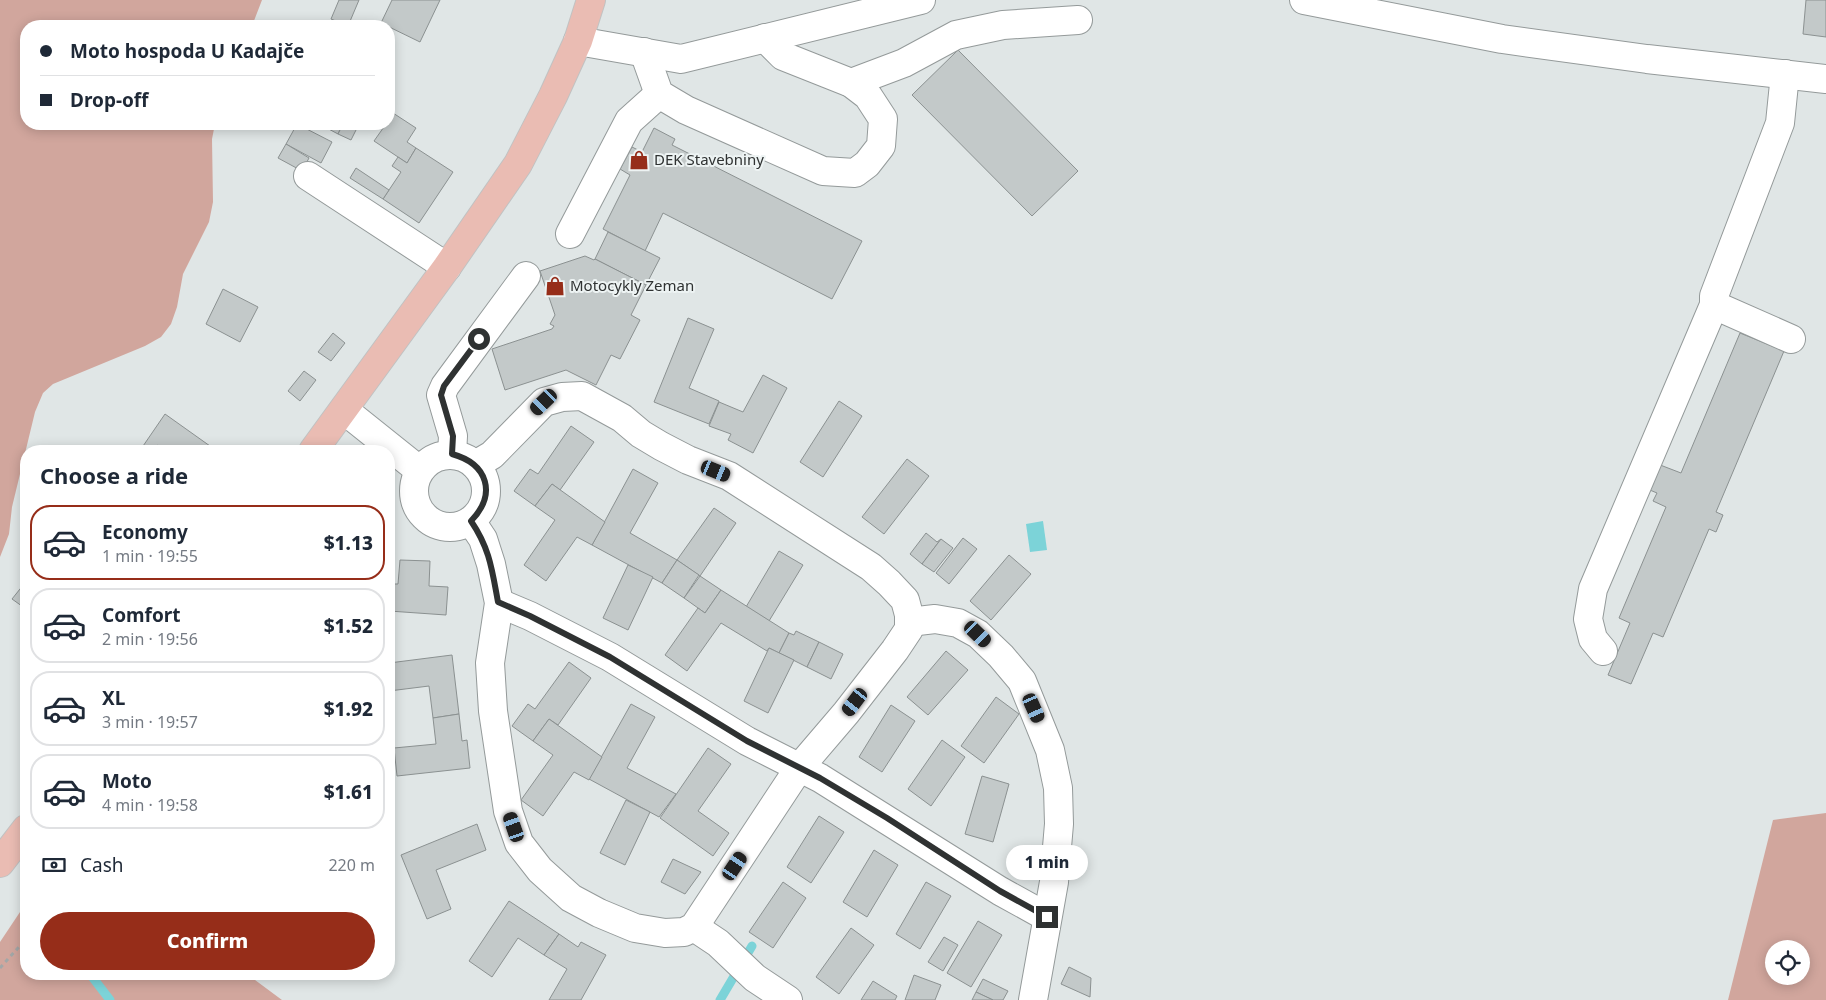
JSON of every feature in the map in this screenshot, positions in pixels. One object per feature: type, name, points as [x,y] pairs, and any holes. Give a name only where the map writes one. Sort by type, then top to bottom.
[{"type":"main road","points":[[318,445],[518,164],[553,96],[578,41],[591,0]]},
{"type":"main road","points":[[0,863],[20,837]]},
{"type":"street","points":[[578,41],[682,59],[921,0]]},
{"type":"street","points":[[1304,0],[1502,39],[1647,59],[1826,78]]},
{"type":"street","points":[[851,83],[904,64],[956,36],[1003,25],[1078,20]]},
{"type":"street","points":[[644,52],[659,94],[686,110],[823,171],[855,173],[867,164],[881,146],[883,119],[868,96],[851,83],[783,56],[765,38]]},
{"type":"street","points":[[1603,652],[1593,639],[1588,619],[1593,589],[1714,305],[1714,296],[1780,123],[1785,74]]},
{"type":"street","points":[[570,234],[629,121],[659,94]]},
{"type":"street","points":[[308,176],[447,266]]},
{"type":"street","points":[[471,521],[483,539],[491,564],[498,602],[490,663],[493,711],[508,811],[519,843],[540,870],[572,898],[599,913],[635,928],[665,933],[684,932],[694,927],[799,768],[846,713],[895,650],[909,629],[909,615],[905,600],[871,566],[729,476],[688,460],[661,446],[641,434],[622,418],[582,396],[562,397],[544,402],[492,454],[464,460],[440,456],[428,461],[419,470],[414,482],[413,495],[416,507],[424,517],[434,524],[447,528],[460,526],[471,521],[480,512],[486,494],[483,475],[464,460],[453,436],[441,395],[444,386],[526,276]]},
{"type":"street","points":[[1714,305],[1791,339]]},
{"type":"street","points":[[344,410],[388,445]]},
{"type":"street","points":[[395,451],[419,470]]},
{"type":"street","points":[[498,602],[530,616],[610,657],[747,741],[820,778],[887,818],[1000,891],[1047,917]]},
{"type":"street","points":[[909,622],[935,619],[958,623],[978,634],[1001,656],[1022,681],[1050,750],[1058,788],[1059,824],[1055,872],[1033,1000]]},
{"type":"street","points":[[694,927],[718,943],[755,978],[788,1000]]},
{"type":"path","points":[[0,968],[20,946]]},
{"type":"shaded area","points":[[0,0],[262,0],[254,20],[20,20],[20,130],[214,130],[212,139],[213,202],[209,222],[183,274],[177,307],[171,324],[161,337],[145,346],[53,384],[43,393],[35,412],[27,445],[20,445],[20,474],[12,507],[9,534],[0,557]]},
{"type":"shaded area","points":[[1826,813],[1826,1000],[1728,1000],[1773,820]]},
{"type":"shaded area","points":[[20,912],[20,980],[255,980],[282,1000],[0,1000],[0,942]]},
{"type":"water","points":[[1043,521],[1047,550],[1030,552],[1026,524]]},
{"type":"building","points":[[339,0],[359,0],[351,20],[331,19]]},
{"type":"building","points":[[392,0],[440,0],[420,42],[395,30],[395,20],[382,20]]},
{"type":"building","points":[[1806,0],[1826,0],[1826,37],[1803,34]]},
{"type":"building","points":[[958,50],[1078,171],[1032,216],[912,95]]},
{"type":"building","points":[[395,114],[416,128],[407,142],[416,148],[407,163],[374,141],[382,130],[395,130]]},
{"type":"building","points":[[654,128],[675,139],[672,145],[862,241],[832,299],[663,213],[645,251],[603,229],[630,175],[620,169],[632,147],[642,152]]},
{"type":"building","points":[[294,130],[309,130],[332,142],[321,163],[286,144]]},
{"type":"building","points":[[331,130],[340,130],[338,134]]},
{"type":"building","points":[[340,130],[356,130],[351,140],[338,134]]},
{"type":"building","points":[[286,144],[309,158],[302,171],[278,158]]},
{"type":"building","points":[[416,148],[453,172],[419,223],[383,199],[401,172],[392,166],[398,157],[407,163]]},
{"type":"building","points":[[356,168],[389,190],[383,199],[350,178]]},
{"type":"building","points":[[608,232],[660,258],[646,285],[595,259]]},
{"type":"building","points":[[585,256],[595,259],[646,285],[631,315],[640,320],[620,359],[611,355],[596,385],[566,370],[505,390],[492,349],[552,329],[554,326],[550,324],[555,315],[540,271]]},
{"type":"building","points":[[223,289],[258,307],[240,342],[206,324]]},
{"type":"building","points":[[688,318],[714,329],[689,388],[719,401],[709,424],[654,402]]},
{"type":"building","points":[[333,333],[345,343],[331,361],[318,352]]},
{"type":"building","points":[[1740,333],[1784,351],[1716,512],[1723,515],[1716,532],[1709,529],[1663,637],[1653,633],[1631,684],[1608,675],[1630,623],[1619,618],[1666,507],[1653,501],[1657,493],[1645,488],[1655,463],[1681,473]]},
{"type":"building","points":[[304,371],[316,380],[300,401],[288,391]]},
{"type":"building","points":[[763,375],[787,388],[753,453],[728,440],[731,434],[709,426],[719,402],[743,412]]},
{"type":"building","points":[[839,401],[862,416],[823,477],[800,462]]},
{"type":"building","points":[[165,414],[209,445],[157,445],[144,445]]},
{"type":"building","points":[[571,426],[594,442],[560,490],[552,484],[535,506],[514,491],[530,469],[538,474]]},
{"type":"building","points":[[907,459],[929,476],[884,534],[862,517]]},
{"type":"building","points":[[633,469],[658,483],[630,533],[677,560],[662,583],[592,545]]},
{"type":"building","points":[[552,484],[605,522],[592,545],[577,537],[546,581],[524,565],[555,520],[535,506]]},
{"type":"building","points":[[714,508],[736,523],[700,576],[677,560]]},
{"type":"building","points":[[926,533],[937,542],[941,539],[922,564],[910,554]]},
{"type":"building","points":[[963,538],[977,549],[949,584],[936,573]]},
{"type":"building","points":[[941,539],[953,548],[934,572],[922,564]]},
{"type":"building","points":[[779,551],[803,565],[769,621],[746,607]]},
{"type":"building","points":[[1009,555],[1031,574],[991,620],[970,601]]},
{"type":"building","points":[[400,560],[430,561],[429,586],[448,587],[446,615],[395,611],[395,584],[398,584]]},
{"type":"building","points":[[677,560],[699,575],[684,598],[662,583]]},
{"type":"building","points":[[628,565],[653,577],[628,630],[603,618]]},
{"type":"building","points":[[700,576],[721,590],[705,613],[684,598]]},
{"type":"building","points":[[20,589],[20,605],[12,599]]},
{"type":"building","points":[[721,590],[789,633],[779,653],[769,648],[767,651],[721,623],[687,671],[665,655],[698,608],[705,613]]},
{"type":"building","points":[[796,631],[819,642],[807,667],[779,653],[789,633],[794,635]]},
{"type":"building","points":[[819,642],[843,654],[831,679],[807,667]]},
{"type":"building","points":[[769,648],[794,660],[768,713],[744,701]]},
{"type":"building","points":[[946,651],[968,670],[928,715],[907,697]]},
{"type":"building","points":[[452,655],[459,714],[433,718],[429,686],[395,690],[395,662]]},
{"type":"building","points":[[569,662],[591,678],[558,725],[549,719],[533,741],[512,726],[528,704],[535,709]]},
{"type":"building","points":[[996,697],[1019,714],[984,763],[961,746]]},
{"type":"building","points":[[631,704],[655,717],[627,768],[676,794],[659,817],[589,779]]},
{"type":"building","points":[[891,705],[915,721],[882,772],[859,757]]},
{"type":"building","points":[[459,714],[462,741],[467,740],[470,768],[397,776],[395,748],[436,744],[433,718]]},
{"type":"building","points":[[549,719],[602,757],[589,780],[574,772],[543,816],[521,800],[553,755],[533,741]]},
{"type":"building","points":[[942,740],[965,757],[931,806],[908,789]]},
{"type":"building","points":[[708,748],[731,764],[698,811],[729,833],[713,856],[660,818]]},
{"type":"building","points":[[982,776],[1009,784],[993,842],[965,834]]},
{"type":"building","points":[[626,800],[650,812],[625,865],[600,853]]},
{"type":"building","points":[[819,816],[844,832],[811,883],[787,867]]},
{"type":"building","points":[[477,824],[486,850],[436,870],[451,909],[427,919],[401,855]]},
{"type":"building","points":[[874,850],[898,865],[867,917],[843,902]]},
{"type":"building","points":[[673,859],[701,872],[685,894],[661,882]]},
{"type":"building","points":[[783,882],[806,898],[773,948],[749,932]]},
{"type":"building","points":[[926,882],[951,896],[920,949],[896,934]]},
{"type":"building","points":[[509,901],[559,934],[544,955],[518,938],[492,977],[469,961]]},
{"type":"building","points":[[978,921],[1002,935],[971,987],[947,973]]},
{"type":"building","points":[[851,928],[874,945],[839,994],[816,977]]},
{"type":"building","points":[[559,934],[578,947],[581,942],[606,955],[581,1000],[549,1000],[567,969],[544,955]]},
{"type":"building","points":[[944,937],[958,945],[943,971],[928,962]]},
{"type":"building","points":[[1069,967],[1091,978],[1090,997],[1061,984]]},
{"type":"building","points":[[914,975],[941,985],[935,1000],[905,1000]]},
{"type":"building","points":[[983,979],[1008,991],[1003,1000],[993,1000],[976,992]]},
{"type":"building","points":[[873,981],[897,996],[895,1000],[861,1000]]},
{"type":"building","points":[[976,992],[993,1000],[972,1000]]},
{"type":"waterway","points":[[720,1000],[752,946]]},
{"type":"waterway","points":[[95,980],[110,1000]]},
{"type":"place","name":"DEK Stavebniny","points":[[639,160]]},
{"type":"place","name":"Motocykly Zeman","points":[[555,286]]},
{"type":"route","points":[[479,339],[444,386],[441,395],[453,436],[452,454],[465,458],[475,465],[483,475],[486,487],[485,500],[480,512],[471,521],[483,539],[491,564],[498,602],[530,616],[610,657],[747,741],[820,778],[887,818],[1000,891],[1047,917]]}]
